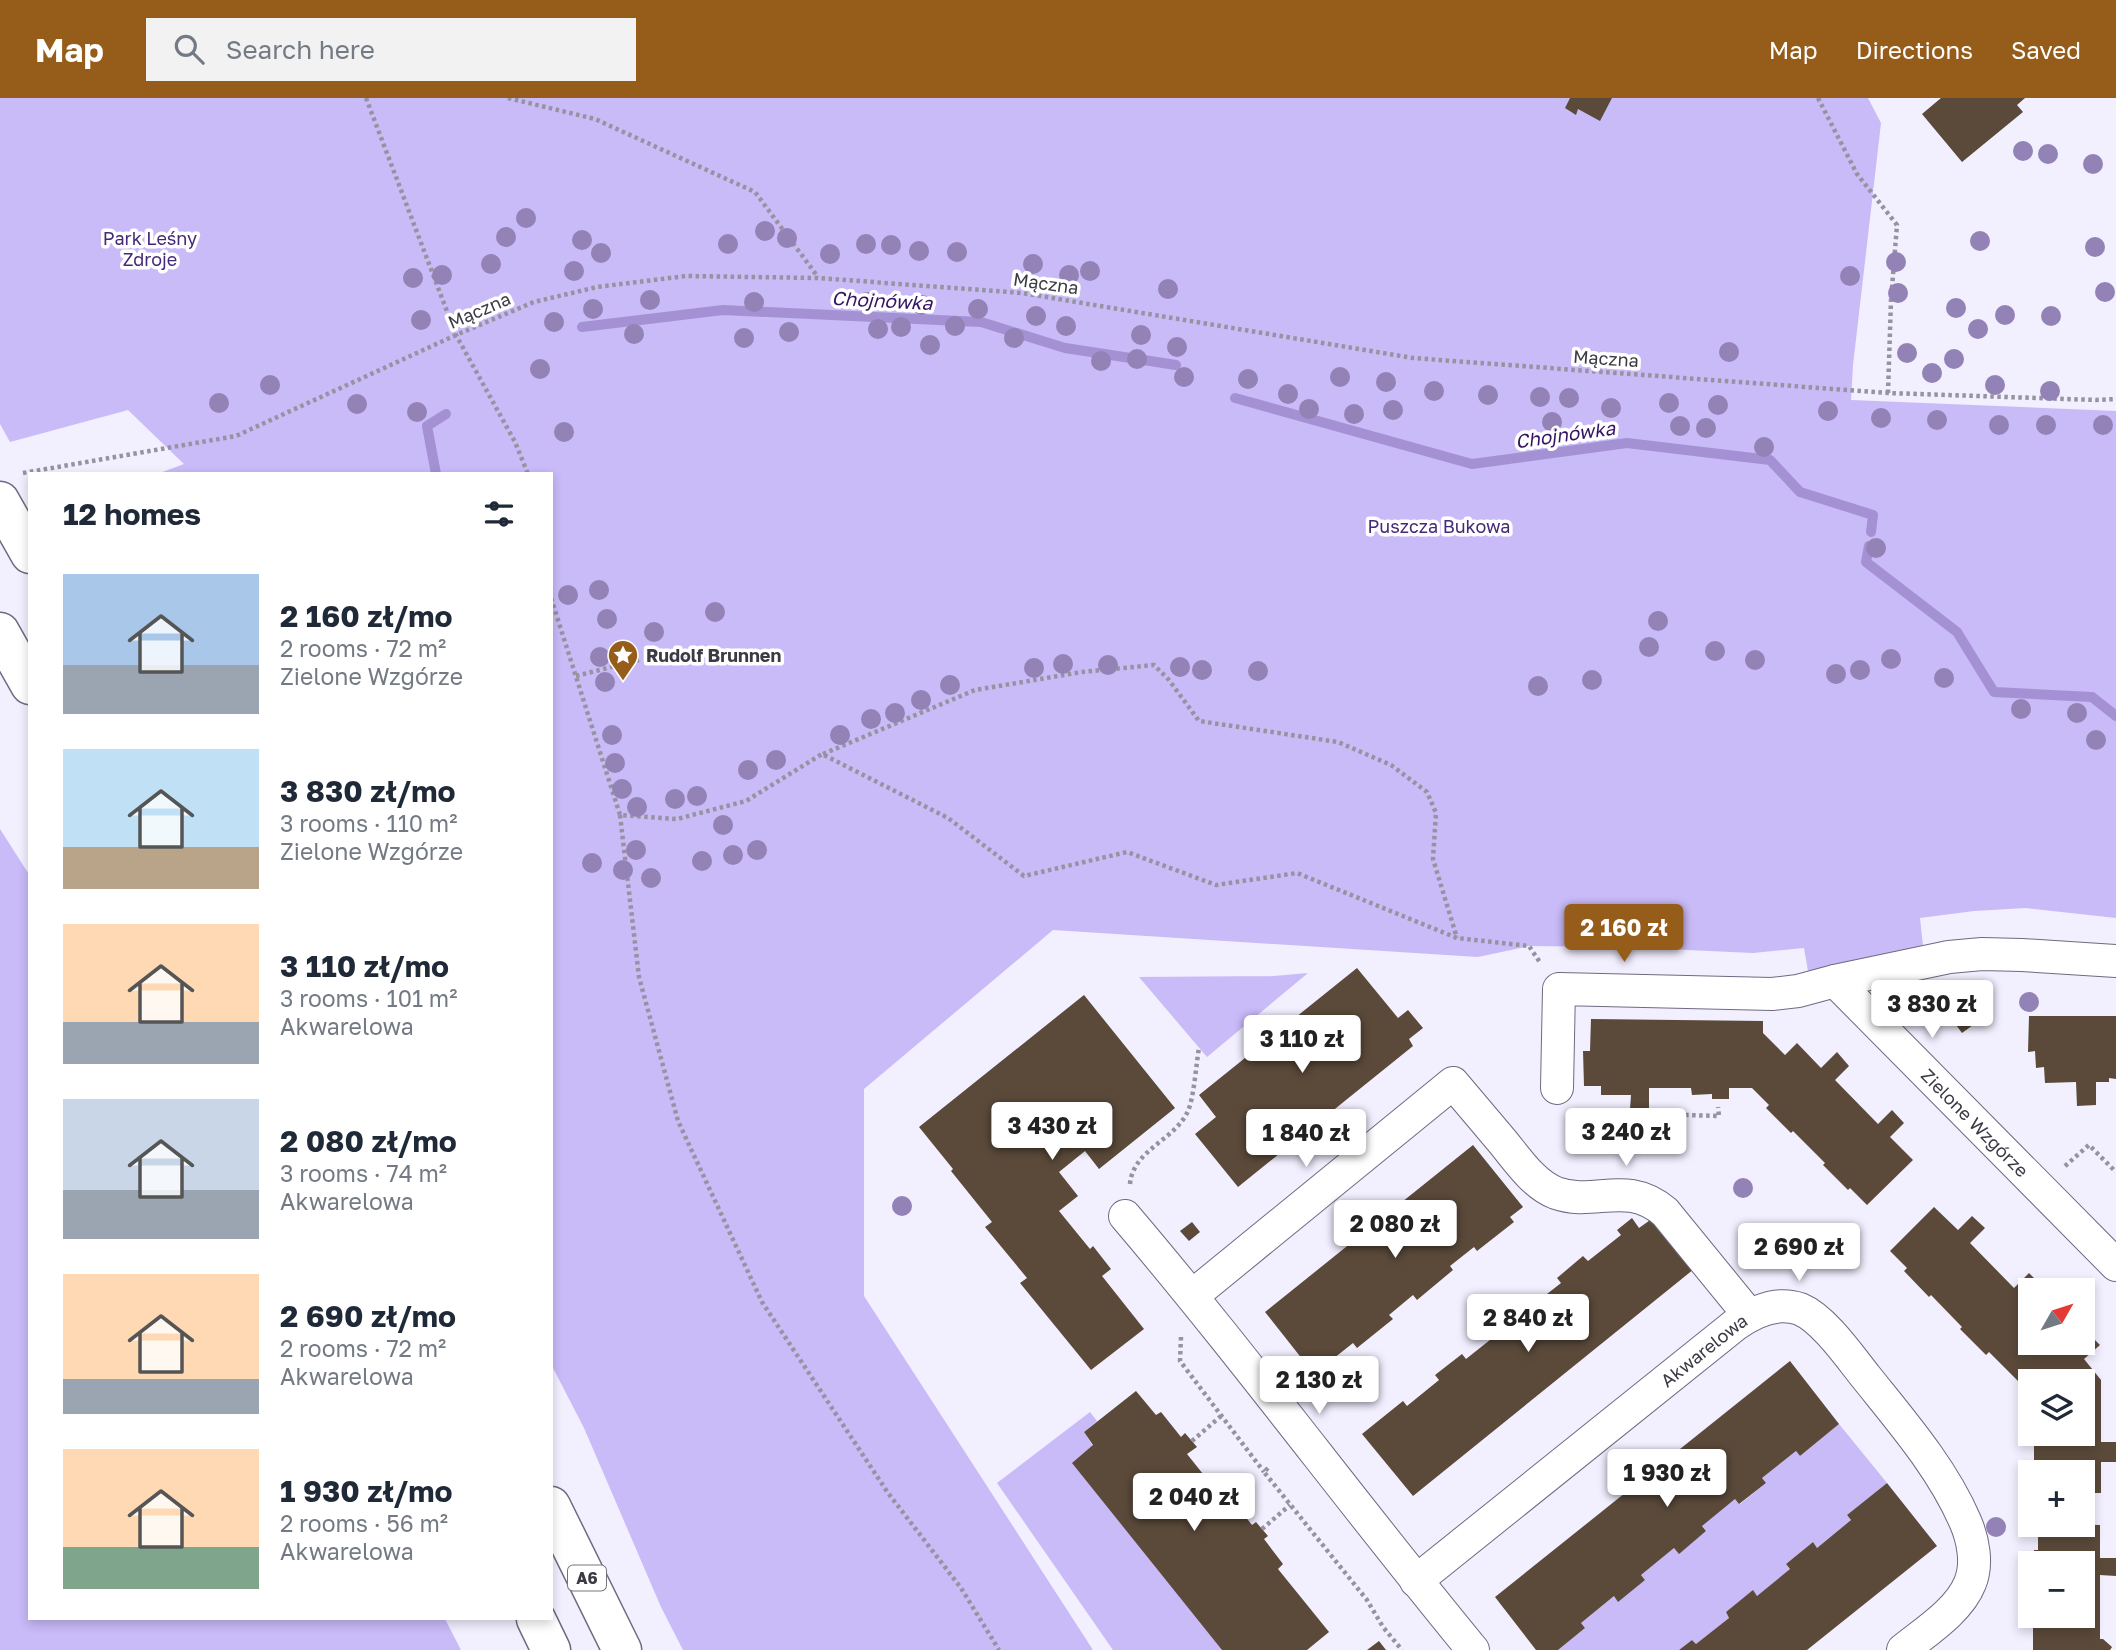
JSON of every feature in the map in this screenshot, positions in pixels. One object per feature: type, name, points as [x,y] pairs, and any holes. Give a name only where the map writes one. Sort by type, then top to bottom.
[{"type":"highway","points":[[7,488],[28,548]]},
{"type":"highway","points":[[0,632],[28,681]]},
{"type":"highway","name":"A6","points":[[553,1510],[622,1650]]},
{"type":"highway","points":[[536,1620],[551,1650]]},
{"type":"street","points":[[1558,1088],[1559,989],[1772,994],[1798,991],[1949,957],[2022,954],[2116,961]]},
{"type":"street","name":"Zielone Wzgórze","points":[[1835,981],[2116,1265]]},
{"type":"street","points":[[1192,1296],[1453,1083],[1529,1173],[1544,1186],[1557,1193],[1572,1196],[1631,1195],[1655,1203],[1749,1315]]},
{"type":"street","points":[[1130,1204],[1192,1296],[1473,1650]]},
{"type":"street","name":"Akwarelowa","points":[[1416,1581],[1749,1315],[1766,1309],[1799,1309],[1828,1331],[1922,1448],[1965,1522],[1973,1548],[1974,1568],[1970,1584],[1960,1600],[1903,1650]]},
{"type":"path","points":[[366,98],[456,335],[515,442],[527,472]]},
{"type":"path","points":[[508,98],[595,119],[755,192],[818,278]]},
{"type":"path","points":[[1818,98],[1857,174],[1897,225],[1888,393]]},
{"type":"path","name":"Mączna","points":[[77,472],[236,436],[534,302],[597,288],[686,276],[818,278],[1022,293],[1413,358],[1888,393],[2116,399]]},
{"type":"path","name":"Mączna","points":[[7,488],[28,483]]},
{"type":"path","points":[[553,604],[620,815],[639,977],[678,1121],[762,1302],[888,1493],[961,1588],[999,1650]]},
{"type":"path","points":[[576,676],[639,660]]},
{"type":"path","points":[[620,815],[677,819],[746,801],[822,754],[975,690],[1082,672],[1154,664],[1199,721],[1338,742],[1391,765],[1427,792],[1436,813],[1433,859],[1457,938]]},
{"type":"path","points":[[822,754],[948,818],[1024,876],[1127,852],[1216,885],[1297,873],[1457,938],[1529,946],[1559,989]]},
{"type":"path","points":[[1130,1204],[1129,1182],[1136,1167],[1146,1152],[1180,1123],[1189,1111],[1199,1048]]},
{"type":"path","points":[[1583,1112],[1718,1116],[1718,1107]]},
{"type":"path","points":[[2066,1164],[2089,1144],[2116,1172]]},
{"type":"path","points":[[1182,1329],[1180,1362],[1266,1470],[1290,1506],[1367,1600],[1383,1627],[1402,1650]]},
{"type":"path","points":[[1192,1441],[1221,1416]]},
{"type":"path","points":[[1262,1529],[1290,1506]]},
{"type":"green space","name":"Puszcza Bukowa","points":[[0,98],[1868,98],[1881,123],[1851,400],[2116,411],[2116,918],[2026,908],[1920,918],[1923,946],[1808,971],[1804,948],[1753,953],[1529,946],[1478,957],[1053,930],[864,1089],[864,1296],[1093,1650],[683,1650],[661,1607],[584,1428],[553,1368],[553,472],[162,472],[184,464],[128,410],[10,442],[0,424]]},
{"type":"green space","points":[[0,829],[28,873],[28,1620],[446,1620],[461,1650],[0,1650]]},
{"type":"green space","points":[[1308,973],[1207,1057],[1139,977],[1274,976]]},
{"type":"green space","points":[[1090,1412],[1097,1421],[1084,1432],[1222,1650],[1113,1650],[997,1483]]},
{"type":"green space","points":[[1839,1424],[1887,1483],[1847,1515],[1851,1520],[1817,1548],[1813,1542],[1786,1564],[1790,1569],[1757,1596],[1753,1591],[1726,1612],[1729,1618],[1696,1644],[1692,1640],[1679,1650],[1558,1650],[1585,1628],[1581,1623],[1614,1596],[1645,1580],[1641,1575],[1674,1548],[1679,1553],[1706,1531],[1702,1525],[1735,1499],[1740,1504],[1766,1483],[1762,1478],[1796,1451],[1800,1456]]},
{"type":"building","points":[[1570,98],[1612,98],[1600,121],[1578,109],[1576,115],[1565,108]]},
{"type":"building","points":[[1941,98],[2025,98],[2017,105],[2023,112],[1962,162],[1922,114]]},
{"type":"building","points":[[1357,968],[1398,1018],[1408,1010],[1423,1028],[1409,1039],[1413,1046],[1238,1187],[1195,1134],[1216,1117],[1199,1095]]},
{"type":"building","points":[[1084,995],[1175,1108],[1099,1169],[1085,1151],[1059,1172],[1078,1196],[1059,1211],[1090,1249],[1093,1246],[1111,1269],[1102,1276],[1144,1329],[1091,1370],[1020,1283],[1027,1278],[985,1227],[992,1222],[919,1127]]},
{"type":"building","points":[[1968,995],[1984,1017],[1962,1033],[1946,1011]]},
{"type":"building","points":[[2029,1016],[2116,1016],[2116,1079],[2096,1082],[2096,1105],[2077,1106],[2076,1082],[2045,1083],[2044,1067],[2036,1068],[2035,1051],[2028,1052]]},
{"type":"building","points":[[1591,1019],[1763,1021],[1763,1033],[1785,1055],[1797,1043],[1821,1068],[1837,1052],[1849,1066],[1835,1080],[1878,1124],[1892,1110],[1904,1123],[1890,1137],[1913,1160],[1867,1205],[1850,1188],[1848,1190],[1793,1131],[1791,1133],[1766,1108],[1769,1105],[1752,1088],[1729,1088],[1729,1099],[1712,1099],[1712,1094],[1692,1095],[1691,1088],[1649,1088],[1649,1109],[1630,1109],[1631,1095],[1601,1095],[1601,1086],[1584,1086],[1583,1051],[1590,1051]]},
{"type":"building","points":[[1473,1145],[1523,1207],[1510,1217],[1514,1222],[1477,1251],[1474,1247],[1450,1266],[1453,1270],[1417,1300],[1413,1295],[1389,1315],[1393,1319],[1357,1348],[1353,1343],[1314,1374],[1265,1312]]},
{"type":"building","points":[[1934,1207],[1958,1230],[1972,1216],[1985,1228],[1970,1243],[2014,1288],[2018,1284],[2018,1355],[2089,1355],[2084,1359],[2092,1369],[2018,1369],[2018,1381],[1989,1352],[1986,1355],[1960,1329],[1962,1327],[1904,1271],[1907,1268],[1890,1251]]},
{"type":"building","points":[[1632,1218],[1639,1228],[1653,1218],[1694,1269],[1413,1496],[1362,1434],[1403,1401],[1407,1406],[1439,1380],[1435,1375],[1462,1354],[1466,1359],[1500,1332],[1496,1327],[1523,1304],[1528,1309],[1561,1283],[1557,1278],[1583,1256],[1588,1261],[1621,1235],[1617,1230]]},
{"type":"building","points":[[1192,1222],[1200,1232],[1189,1241],[1180,1231]]},
{"type":"building","points":[[1790,1361],[1839,1424],[1800,1456],[1796,1451],[1762,1478],[1766,1483],[1739,1504],[1735,1499],[1702,1526],[1706,1531],[1679,1554],[1674,1548],[1641,1575],[1645,1580],[1618,1602],[1614,1596],[1581,1623],[1585,1628],[1558,1650],[1536,1650],[1495,1597]]},
{"type":"building","points":[[2095,1373],[2101,1380],[2101,1442],[2116,1442],[2116,1462],[2101,1462],[2101,1493],[2095,1493],[2095,1460],[2034,1460],[2034,1446],[2095,1446]]},
{"type":"building","points":[[1136,1391],[1156,1415],[1161,1412],[1181,1437],[1185,1433],[1197,1447],[1187,1454],[1227,1504],[1232,1500],[1252,1525],[1256,1522],[1268,1536],[1264,1539],[1283,1564],[1278,1569],[1329,1632],[1307,1650],[1222,1650],[1072,1463],[1093,1445],[1084,1432]]},
{"type":"building","points":[[1887,1483],[1937,1546],[1807,1650],[1679,1650],[1692,1640],[1696,1644],[1729,1618],[1726,1612],[1753,1590],[1757,1596],[1790,1569],[1786,1564],[1813,1542],[1817,1548],[1851,1520],[1847,1515]]},
{"type":"building","points":[[2095,1525],[2100,1525],[2100,1558],[2116,1558],[2116,1576],[2100,1575],[2100,1639],[2112,1647],[2110,1650],[2033,1650],[2033,1628],[2095,1628],[2095,1551],[2034,1551],[2038,1550],[2038,1537],[2095,1537]]},
{"type":"building","points":[[1379,1641],[1386,1650],[1367,1650]]},
{"type":"waterway","name":"Chojnówka","points":[[582,327],[723,310],[981,322],[1065,348],[1176,365]]},
{"type":"waterway","name":"Chojnówka","points":[[1235,398],[1472,464],[1627,443],[1770,460],[1800,492],[1873,515],[1871,532]]},
{"type":"waterway","name":"Chojnówka","points":[[436,472],[427,426],[446,414]]},
{"type":"waterway","name":"Chojnówka","points":[[1869,546],[1866,562],[1957,632],[1994,692],[2092,697],[2116,716]]},
{"type":"place","name":"Rudolf Brunnen","points":[[623,682]]},
{"type":"park label","name":"Park Leśny Zdroje","points":[[150,248]]}]
